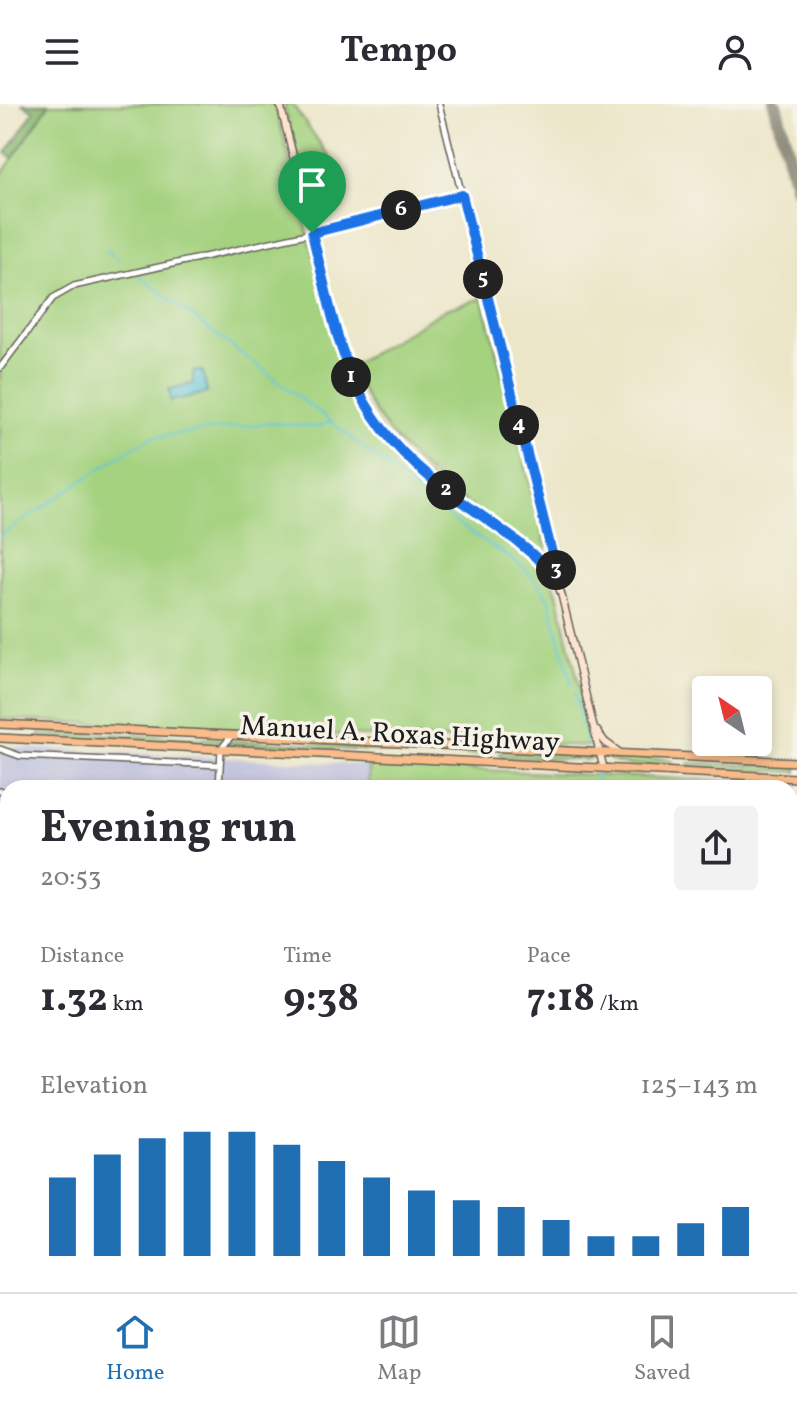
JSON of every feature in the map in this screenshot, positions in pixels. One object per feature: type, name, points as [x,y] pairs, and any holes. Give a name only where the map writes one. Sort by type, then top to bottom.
[{"type":"main road","points":[[280,104],[347,368],[379,426],[418,468],[533,555],[555,578],[603,766]]},
{"type":"main road","name":"Manuel A. Roxas Highway","points":[[0,724],[797,762]]},
{"type":"main road","points":[[595,726],[605,742],[620,753]]},
{"type":"main road","name":"Manuel A. Roxas Highway","points":[[0,738],[797,778]]},
{"type":"main road","points":[[492,746],[492,761]]},
{"type":"main road","points":[[679,756],[679,772]]},
{"type":"street","points":[[439,104],[556,569],[555,578]]},
{"type":"street","points":[[0,368],[53,298],[74,286],[312,233],[462,195]]},
{"type":"street","points":[[219,780],[221,749],[233,735]]},
{"type":"street","points":[[0,749],[20,756],[220,765]]},
{"type":"shaded area","points":[[0,747],[368,765],[368,780],[0,780]]},
{"type":"green space","points":[[23,104],[49,104],[13,158],[6,153],[34,111]]},
{"type":"green space","points":[[49,104],[275,104],[337,347],[357,396],[394,449],[527,554],[552,580],[591,744],[0,719],[0,177]]},
{"type":"green space","points":[[284,104],[292,104],[339,170],[306,192]]},
{"type":"green space","points":[[483,298],[546,547],[544,555],[537,554],[424,469],[386,428],[370,405],[351,366],[446,309]]},
{"type":"green space","points":[[40,731],[218,739],[223,742],[218,745],[40,736]]},
{"type":"green space","points":[[228,743],[488,752],[483,755],[231,745]]},
{"type":"green space","points":[[500,752],[596,757],[587,760],[502,757]]},
{"type":"green space","points":[[607,757],[670,759],[673,762],[628,765]]},
{"type":"green space","points":[[690,763],[797,767],[797,772],[690,768]]},
{"type":"green space","points":[[368,765],[707,780],[368,780]]},
{"type":"water","points":[[203,371],[207,393],[171,401],[169,389],[193,384],[193,372]]},
{"type":"waterway","points":[[106,250],[119,260]]},
{"type":"waterway","points":[[139,276],[329,420]]},
{"type":"waterway","points":[[0,536],[152,437],[269,423],[318,427],[330,421],[457,523],[530,574],[548,598],[572,684]]},
{"type":"waterway","points":[[575,693],[588,747]]},
{"type":"waterway","points":[[595,772],[597,780]]},
{"type":"taxiway","points":[[775,104],[797,189]]},
{"type":"route","points":[[462,195],[556,569],[555,578],[533,555],[418,468],[379,426],[347,368],[312,233],[462,195]]}]
